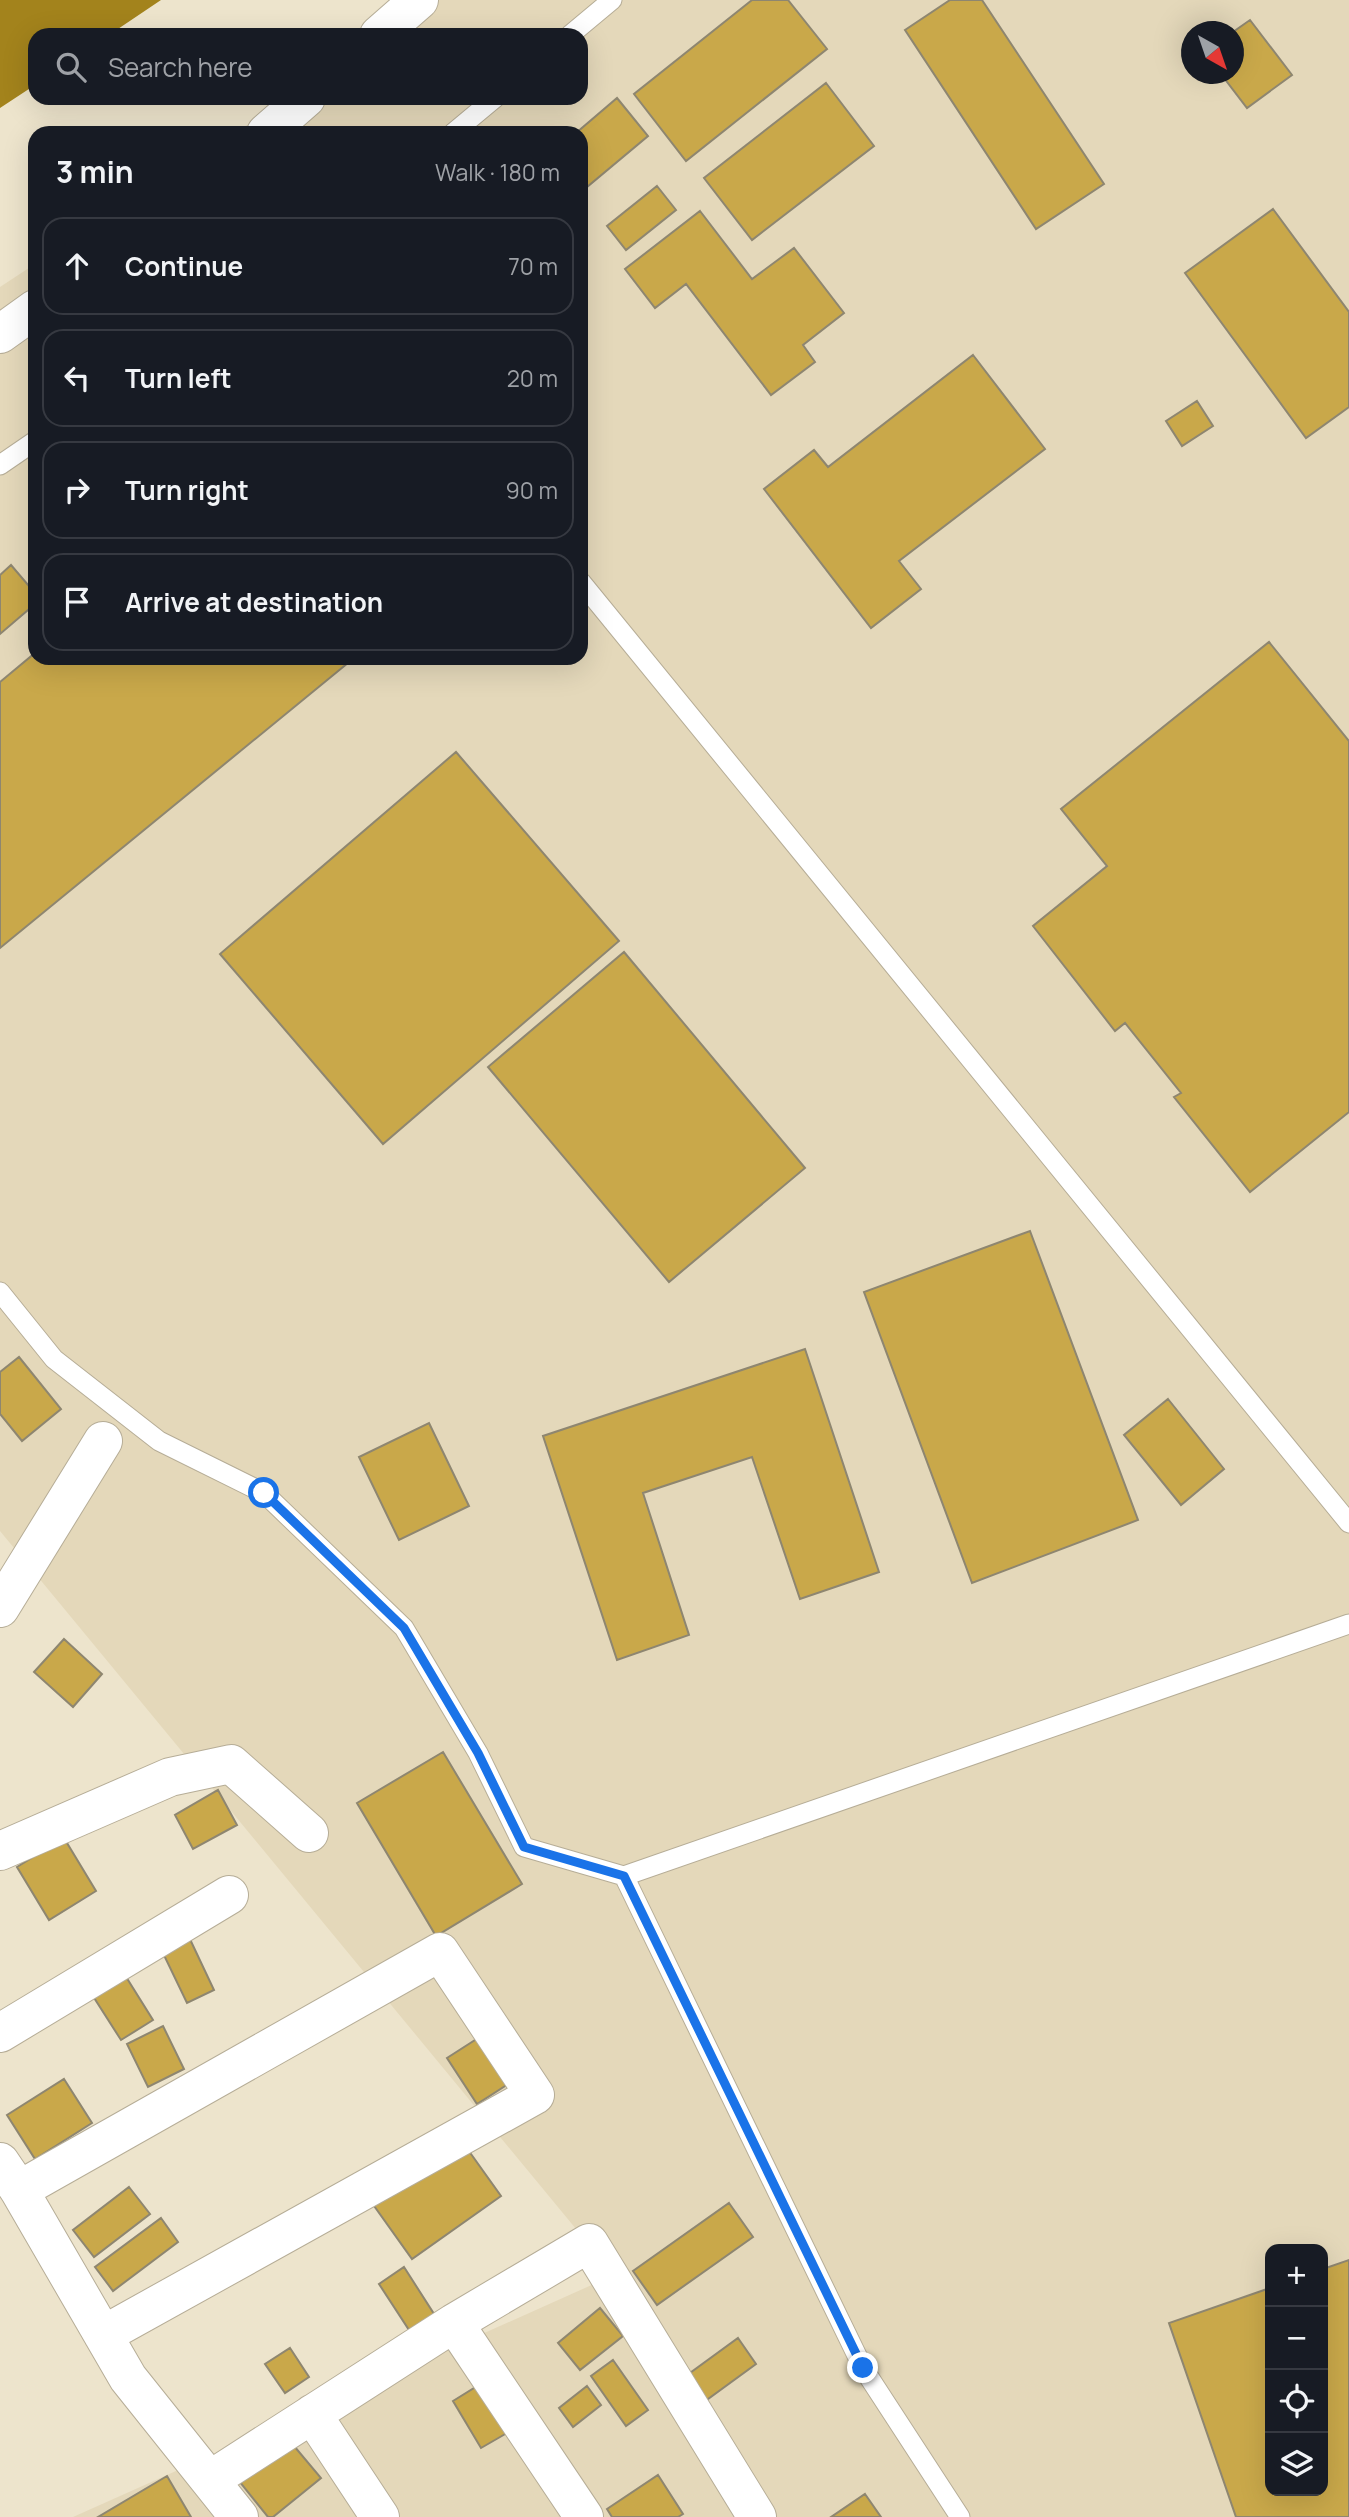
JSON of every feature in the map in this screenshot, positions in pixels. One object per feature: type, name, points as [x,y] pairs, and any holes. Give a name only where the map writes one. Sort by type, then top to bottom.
[{"type":"street","points":[[387,28],[419,0]]},
{"type":"street","points":[[274,126],[298,105]]},
{"type":"street","points":[[0,334],[28,314]]},
{"type":"street","points":[[0,1608],[103,1441]]},
{"type":"street","points":[[0,1851],[170,1777],[231,1764],[309,1833]]},
{"type":"street","points":[[0,2033],[229,1895]]},
{"type":"street","points":[[103,2335],[535,2095],[440,1952],[10,2176],[128,2378],[239,2517]]},
{"type":"street","points":[[210,2480],[454,2323],[589,2244],[757,2517]]},
{"type":"street","points":[[454,2323],[584,2517]]},
{"type":"street","points":[[312,2414],[380,2517]]},
{"type":"lane","points":[[578,28],[612,0]]},
{"type":"lane","points":[[461,126],[487,105]]},
{"type":"lane","points":[[0,465],[28,446]]},
{"type":"lane","points":[[588,591],[1349,1523]]},
{"type":"lane","points":[[0,1292],[54,1359],[159,1441],[264,1493],[404,1628],[478,1753],[524,1847],[624,1876],[1349,1624]]},
{"type":"lane","points":[[624,1876],[863,2368],[960,2517]]},
{"type":"shaded area","points":[[0,0],[161,0],[119,28],[28,28],[28,90],[0,108]]},
{"type":"shaded area","points":[[438,0],[1349,0],[1349,2517],[73,2517],[614,2275],[0,1531],[0,287],[28,269],[28,665],[588,665],[588,126],[246,126],[277,105],[588,105],[588,28],[395,28]]},
{"type":"building","points":[[752,0],[788,0],[827,49],[686,161],[634,94]]},
{"type":"building","points":[[950,0],[982,0],[1104,184],[1036,229],[905,30]]},
{"type":"building","points":[[1250,20],[1292,75],[1247,108],[1229,84],[1244,84],[1244,24]]},
{"type":"building","points":[[826,83],[874,146],[752,240],[704,178]]},
{"type":"building","points":[[617,98],[648,136],[588,186],[588,126],[584,126]]},
{"type":"building","points":[[657,186],[676,210],[626,250],[607,226]]},
{"type":"building","points":[[1273,209],[1349,312],[1349,407],[1306,438],[1185,273]]},
{"type":"building","points":[[700,211],[752,279],[794,248],[844,313],[803,345],[815,362],[771,395],[686,284],[655,308],[625,269]]},
{"type":"building","points":[[973,355],[1045,449],[899,561],[921,589],[871,628],[764,489],[814,450],[828,467]]},
{"type":"building","points":[[1197,401],[1213,426],[1182,446],[1166,421]]},
{"type":"building","points":[[11,565],[28,585],[28,610],[0,634],[0,575]]},
{"type":"building","points":[[1269,642],[1349,741],[1349,1112],[1250,1192],[1174,1097],[1181,1093],[1125,1023],[1115,1031],[1033,926],[1107,866],[1061,809]]},
{"type":"building","points":[[28,659],[28,665],[345,665],[0,948],[0,682]]},
{"type":"building","points":[[456,752],[619,941],[383,1144],[220,954]]},
{"type":"building","points":[[624,952],[805,1168],[669,1282],[488,1067]]},
{"type":"building","points":[[1030,1231],[1138,1520],[972,1583],[864,1292]]},
{"type":"building","points":[[805,1349],[879,1572],[800,1599],[752,1457],[643,1493],[689,1635],[617,1660],[543,1436]]},
{"type":"building","points":[[19,1357],[61,1409],[22,1441],[0,1414],[0,1372]]},
{"type":"building","points":[[1168,1399],[1224,1469],[1181,1505],[1124,1435]]},
{"type":"building","points":[[429,1423],[469,1506],[399,1540],[359,1457]]},
{"type":"building","points":[[64,1639],[102,1674],[73,1707],[34,1672]]},
{"type":"building","points":[[443,1752],[522,1884],[436,1936],[357,1803]]},
{"type":"building","points":[[218,1790],[237,1825],[193,1849],[175,1815]]},
{"type":"building","points":[[64,1838],[96,1891],[49,1920],[17,1867]]},
{"type":"building","points":[[188,1935],[214,1990],[187,2003],[161,1949]]},
{"type":"building","points":[[123,1972],[153,2020],[121,2040],[91,1993]]},
{"type":"building","points":[[163,2026],[184,2069],[148,2087],[127,2044]]},
{"type":"building","points":[[486,2033],[516,2079],[477,2104],[447,2058]]},
{"type":"building","points":[[64,2079],[92,2123],[35,2159],[7,2115]]},
{"type":"building","points":[[461,2140],[501,2196],[412,2259],[372,2203]]},
{"type":"building","points":[[129,2187],[150,2214],[94,2257],[73,2230]]},
{"type":"building","points":[[729,2203],[753,2237],[657,2305],[633,2271]]},
{"type":"building","points":[[161,2218],[178,2242],[113,2291],[95,2267]]},
{"type":"building","points":[[1349,2260],[1349,2517],[1236,2517],[1169,2323],[1265,2290],[1265,2496],[1328,2496],[1328,2267]]},
{"type":"building","points":[[404,2267],[436,2317],[411,2333],[379,2284]]},
{"type":"building","points":[[600,2308],[623,2336],[580,2370],[558,2343]]},
{"type":"building","points":[[738,2338],[756,2364],[697,2407],[679,2381]]},
{"type":"building","points":[[290,2348],[309,2377],[285,2393],[265,2364]]},
{"type":"building","points":[[613,2360],[648,2410],[626,2426],[591,2376]]},
{"type":"building","points":[[479,2385],[507,2433],[481,2448],[453,2401]]},
{"type":"building","points":[[587,2386],[601,2405],[573,2427],[559,2408]]},
{"type":"building","points":[[289,2440],[321,2478],[273,2517],[268,2517],[239,2481]]},
{"type":"building","points":[[658,2475],[683,2514],[678,2517],[612,2517],[607,2509]]},
{"type":"building","points":[[167,2476],[191,2517],[98,2517]]},
{"type":"building","points":[[865,2494],[881,2517],[831,2517]]},
{"type":"route","points":[[264,1493],[404,1628],[478,1753],[524,1847],[624,1876],[863,2368]]}]
